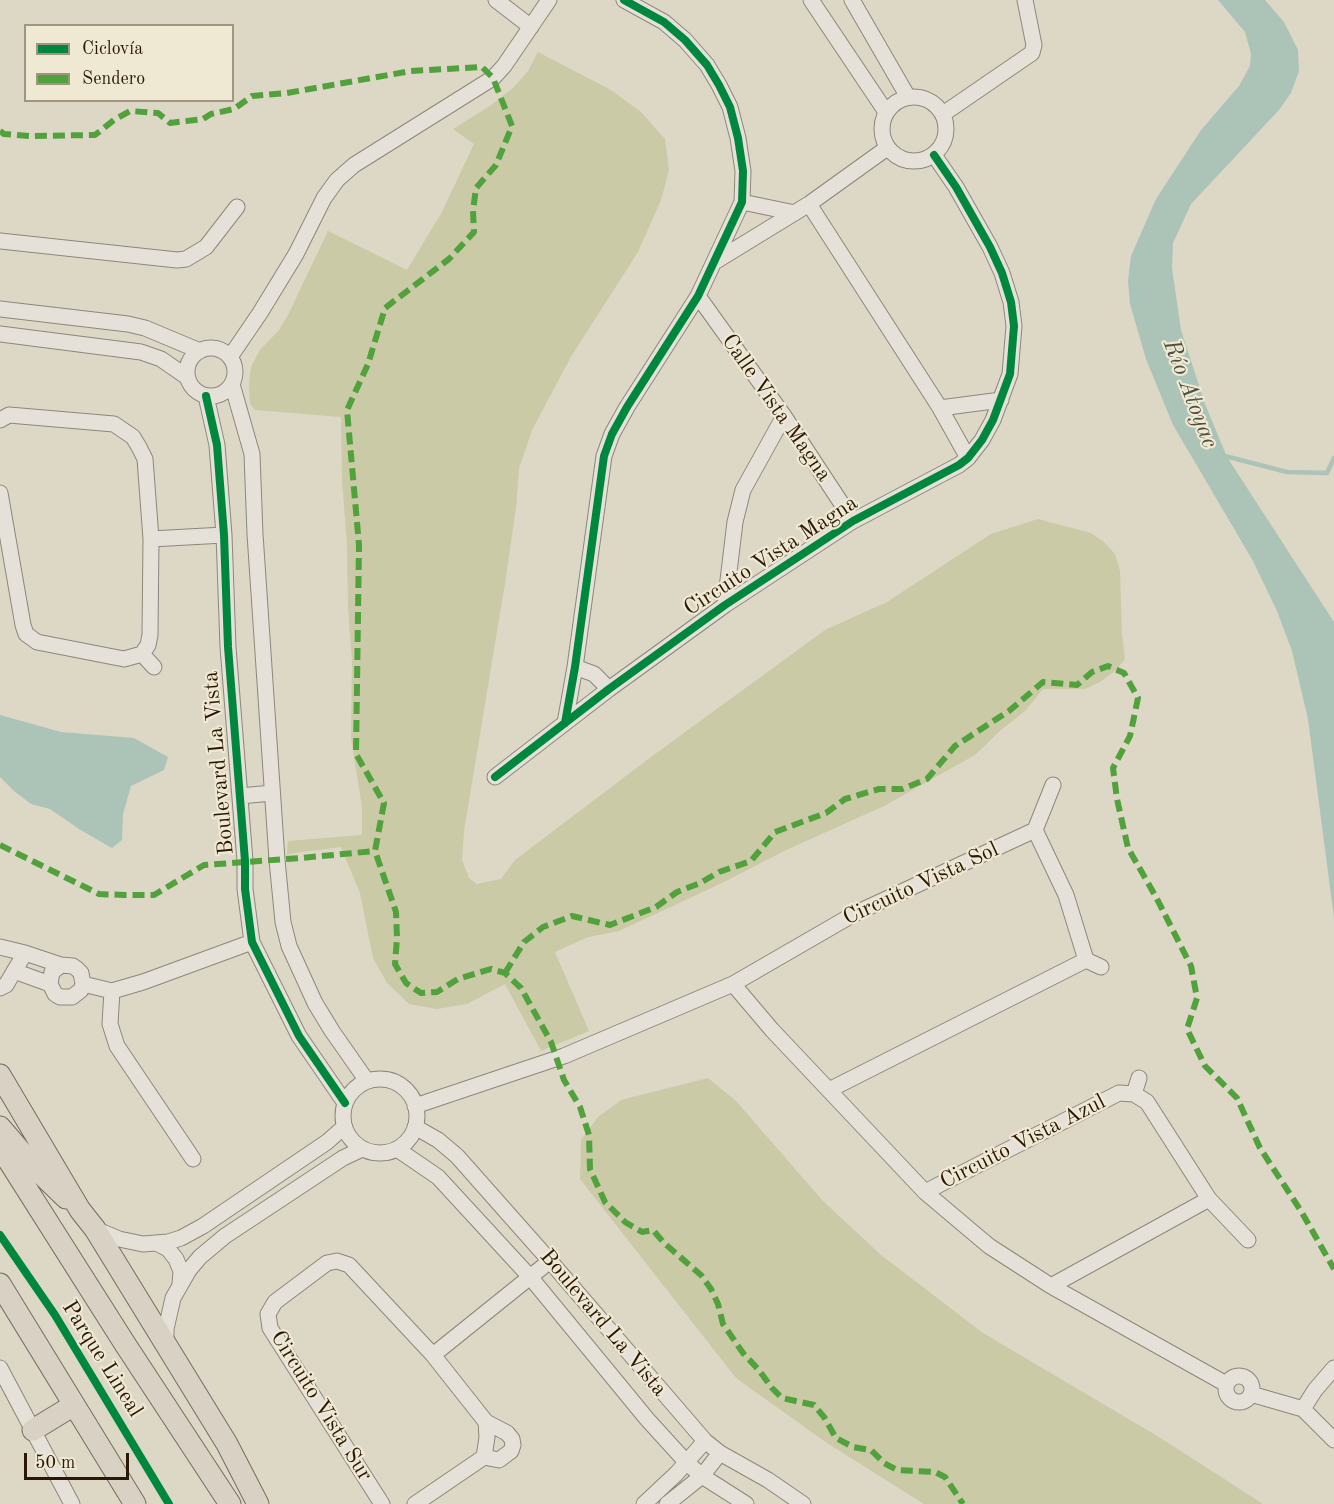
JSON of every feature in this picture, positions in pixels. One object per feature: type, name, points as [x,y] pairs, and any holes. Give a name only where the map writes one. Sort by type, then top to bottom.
[{"type":"highway","points":[[0,1075],[80,1210],[95,1229],[227,1444],[258,1504]]},
{"type":"highway","points":[[0,1127],[36,1169],[80,1210]]},
{"type":"highway","points":[[0,1147],[124,1344],[230,1504]]},
{"type":"highway","points":[[0,1284],[135,1504]]},
{"type":"highway","points":[[36,1428],[74,1405]]},
{"type":"highway","points":[[227,1444],[242,1504]]},
{"type":"street","points":[[496,0],[531,27]]},
{"type":"street","points":[[230,357],[290,264],[324,198],[337,180],[354,165],[493,78],[504,66],[549,0]]},
{"type":"street","points":[[565,723],[575,667],[604,456],[612,434],[627,407],[698,296],[742,202],[742,171],[738,138],[729,107],[708,65],[685,40],[664,22],[624,0]]},
{"type":"street","points":[[811,0],[886,112]]},
{"type":"street","points":[[852,0],[908,97]]},
{"type":"street","points":[[943,114],[1032,53],[1034,45],[1025,0]]},
{"type":"street","points":[[908,97],[918,97],[937,105],[946,124],[946,136],[942,146],[934,155],[914,162],[894,156],[887,148],[881,130],[886,112],[899,100],[908,97]]},
{"type":"street","points":[[716,261],[809,204],[887,148]]},
{"type":"street","name":"Circuito Vista Magna","points":[[495,777],[609,689],[725,606],[853,521],[958,465],[968,458],[982,440],[1011,374],[1014,326],[1011,302],[1002,273],[990,247],[956,187],[934,155]]},
{"type":"street","points":[[742,202],[795,213]]},
{"type":"street","points":[[809,204],[940,408],[968,458]]},
{"type":"street","points":[[0,241],[177,260],[186,259],[206,247],[237,207]]},
{"type":"street","name":"Calle Vista Magna","points":[[698,296],[783,416],[853,521]]},
{"type":"street","points":[[0,309],[128,324],[145,328],[200,351],[216,348],[230,357],[235,370],[232,384],[252,454],[272,793],[283,922],[289,946],[315,1004],[367,1081]]},
{"type":"street","points":[[0,334],[141,352],[161,359],[187,377],[194,389],[206,396],[221,394],[232,384]]},
{"type":"street","points":[[187,377],[189,362],[200,351]]},
{"type":"street","name":"Boulevard La Vista","points":[[206,396],[218,445],[228,647],[245,861],[245,889],[252,942],[299,1036],[345,1103]]},
{"type":"street","points":[[940,408],[1001,400]]},
{"type":"street","points":[[0,420],[9,415],[114,424],[133,437],[145,459],[151,539],[150,635],[148,645],[142,654],[124,659],[21,637],[23,625],[0,493]]},
{"type":"street","name":"Circuito Vista Magna","points":[[725,606],[735,522],[743,490],[783,416]]},
{"type":"street","points":[[151,539],[224,534]]},
{"type":"street","points":[[142,654],[154,667]]},
{"type":"street","points":[[575,667],[594,674],[609,689]]},
{"type":"street","points":[[1053,785],[1035,830],[1066,895],[1086,960],[1101,967]]},
{"type":"street","points":[[240,796],[272,793]]},
{"type":"street","name":"Circuito Vista Sol","points":[[415,1106],[564,1056],[733,984],[854,914],[1035,830]]},
{"type":"street","points":[[83,984],[112,992],[252,942]]},
{"type":"street","points":[[0,947],[61,965],[67,964],[77,969],[81,973],[83,984],[77,994],[66,998],[55,994],[50,984],[52,972],[61,965]]},
{"type":"street","points":[[0,988],[6,985],[25,953]]},
{"type":"street","points":[[829,1090],[1086,960]]},
{"type":"street","points":[[14,971],[50,984]]},
{"type":"street","name":"Circuito Vista Azul","points":[[733,984],[772,1030],[925,1192],[989,1246],[1051,1286],[1226,1384],[1227,1396],[1231,1400],[1243,1402],[1251,1394],[1304,1410]]},
{"type":"street","points":[[112,992],[110,1023],[117,1046],[193,1159]]},
{"type":"street","points":[[1134,1094],[1139,1078]]},
{"type":"street","points":[[387,1080],[397,1083],[405,1089],[415,1106],[415,1127],[405,1143],[397,1149],[379,1153],[362,1149],[349,1138],[342,1113],[345,1103],[350,1094],[367,1081],[387,1080]]},
{"type":"street","name":"Circuito Vista Azul","points":[[925,1192],[1119,1093],[1134,1094],[1147,1102],[1209,1199],[1248,1240]]},
{"type":"street","points":[[156,1244],[181,1238],[214,1218],[327,1142],[344,1126]]},
{"type":"street","name":"Boulevard La Vista","points":[[415,1127],[438,1140],[458,1156],[705,1441],[720,1453],[768,1480],[803,1504]]},
{"type":"street","points":[[166,1344],[169,1313],[180,1284],[200,1257],[225,1236],[343,1158],[362,1149]]},
{"type":"street","name":"Boulevard La Vista","points":[[397,1149],[438,1177],[531,1278],[647,1419],[687,1463],[702,1476],[746,1504]]},
{"type":"street","points":[[1051,1286],[1209,1199]]},
{"type":"street","points":[[95,1229],[131,1242],[156,1244],[168,1249],[176,1259],[181,1271],[180,1284]]},
{"type":"street","name":"Circuito Vista Sur","points":[[382,1504],[270,1328],[268,1314],[275,1302],[327,1263],[337,1261],[349,1264],[433,1354],[486,1422],[507,1433],[512,1439],[511,1451],[499,1460],[484,1457]]},
{"type":"street","points":[[433,1354],[550,1261]]},
{"type":"street","points":[[1334,1368],[1315,1390],[1304,1410],[1334,1440]]},
{"type":"street","points":[[2,1377],[36,1428],[81,1504]]},
{"type":"street","points":[[415,1504],[484,1457],[487,1437],[486,1422]]},
{"type":"street","points":[[36,1428],[72,1504]]},
{"type":"street","points":[[649,1503],[705,1441]]},
{"type":"street","points":[[667,1504],[702,1476],[720,1453]]},
{"type":"green space","points":[[538,52],[611,90],[641,112],[665,139],[669,170],[661,200],[638,252],[572,355],[533,428],[519,468],[516,508],[505,583],[464,831],[462,860],[469,878],[477,884],[501,879],[515,860],[825,630],[887,602],[991,534],[1038,519],[1091,533],[1104,542],[1115,554],[1120,571],[1125,659],[1116,670],[1100,682],[1085,689],[1043,689],[1025,711],[975,755],[884,806],[784,851],[619,931],[588,937],[555,952],[589,1031],[541,1051],[505,984],[467,1004],[437,1009],[409,1004],[387,983],[373,958],[360,893],[341,847],[287,854],[288,841],[362,835],[362,807],[351,738],[352,662],[342,480],[341,417],[255,410],[250,404],[249,384],[251,367],[260,350],[279,330],[288,315],[328,231],[407,270],[442,212],[474,144],[453,129],[490,106],[514,87],[528,71]]},
{"type":"green space","points":[[708,1078],[736,1101],[823,1201],[881,1255],[983,1333],[1159,1437],[1263,1504],[924,1504],[827,1443],[736,1378],[580,1179],[581,1140],[598,1117],[621,1100]]},
{"type":"water","name":"Río Atoyac","points":[[1218,0],[1265,0],[1284,22],[1298,50],[1299,71],[1291,93],[1279,110],[1191,204],[1173,243],[1172,268],[1181,330],[1205,404],[1227,457],[1334,622],[1334,918],[1308,719],[1292,651],[1277,611],[1253,561],[1173,425],[1146,359],[1130,304],[1128,281],[1131,256],[1156,199],[1201,130],[1239,86],[1250,66],[1251,54],[1245,32]]},
{"type":"water","points":[[0,715],[61,732],[134,738],[168,757],[164,770],[131,786],[123,814],[122,840],[112,848],[50,809],[31,804],[0,777]]},
{"type":"waterway","name":"Río Atoyac","points":[[1221,455],[1287,472],[1327,473],[1334,458]]},
{"type":"marked path","points":[[0,131],[4,134],[29,136],[95,135],[130,111],[158,113],[170,123],[203,119],[211,114],[234,109],[252,96],[287,93],[411,71],[482,67],[493,78],[512,126],[496,165],[476,188],[473,211],[474,232],[449,259],[385,308],[368,364],[347,410],[359,545],[356,754],[384,803],[375,851],[396,912],[395,964],[406,983],[421,993],[437,992],[458,979],[491,969],[505,973],[521,988],[551,1042],[564,1080],[580,1107],[589,1135],[590,1169],[605,1202],[625,1222],[642,1232],[653,1230],[664,1243],[701,1275],[718,1304],[723,1324],[743,1353],[782,1398],[814,1405],[836,1438],[853,1447],[871,1450],[884,1463],[897,1470],[935,1472],[945,1477],[963,1504]]},
{"type":"marked path","points":[[505,973],[524,942],[543,927],[572,916],[610,925],[656,907],[677,892],[719,872],[751,861],[775,832],[826,813],[845,799],[879,789],[902,789],[927,779],[955,746],[1009,711],[1043,682],[1077,685],[1092,672],[1108,666],[1124,673],[1138,698],[1130,736],[1113,768],[1117,799],[1128,848],[1191,966],[1197,998],[1187,1029],[1205,1066],[1237,1098],[1260,1148],[1301,1211],[1334,1269]]},
{"type":"marked path","points":[[0,845],[99,894],[124,895],[154,895],[204,865],[375,851]]},
{"type":"cycle path","points":[[565,723],[575,667],[604,456],[612,434],[627,407],[698,296],[742,202],[743,171],[738,138],[730,107],[719,85],[707,65],[685,40],[664,22],[624,0]]},
{"type":"cycle path","points":[[495,777],[609,689],[725,605],[853,521],[959,465],[968,458],[982,440],[993,420],[1010,374],[1014,326],[1011,302],[1002,273],[990,247],[956,187],[934,155]]},
{"type":"cycle path","points":[[206,396],[217,445],[245,889],[252,942],[299,1036],[345,1103]]},
{"type":"cycle path","name":"Parque Lineal","points":[[0,1235],[55,1315],[169,1504]]}]
